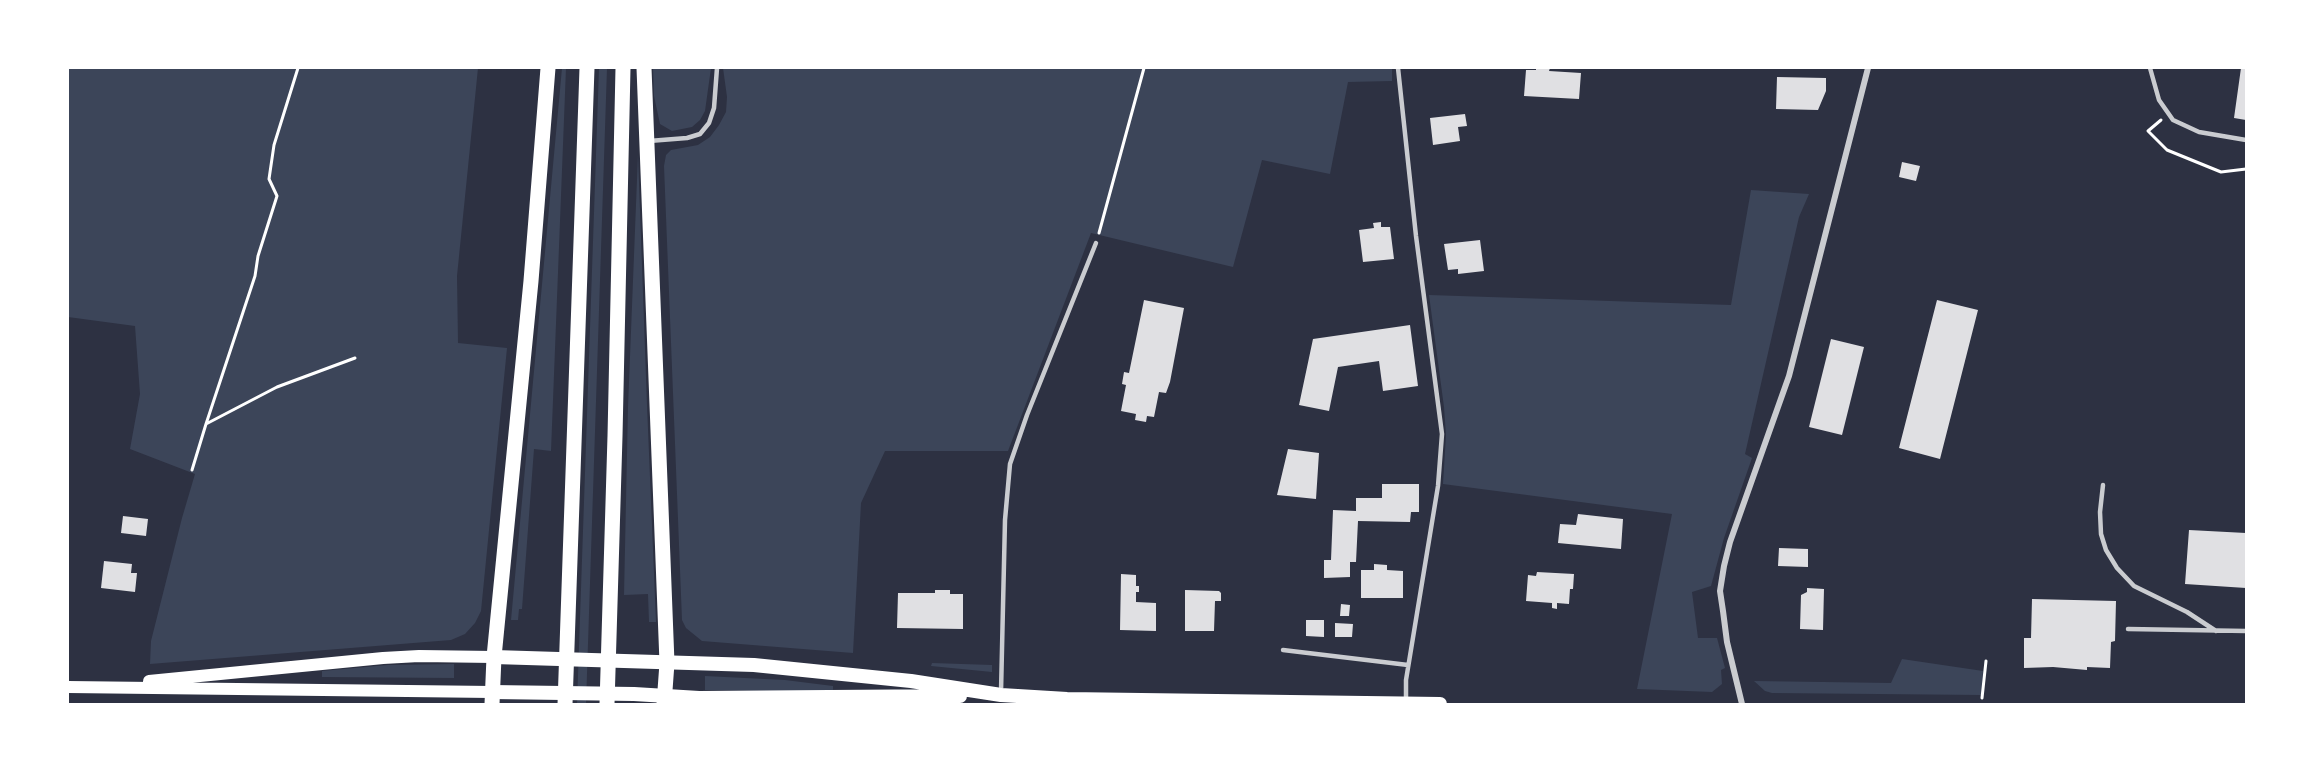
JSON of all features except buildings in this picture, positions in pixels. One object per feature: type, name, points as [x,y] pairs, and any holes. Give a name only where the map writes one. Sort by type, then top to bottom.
[{"type":"highway","points":[[492,698],[494,657],[531,281],[548,68]]},
{"type":"highway","points":[[565,705],[586,68]]},
{"type":"highway","points":[[607,705],[623,68]]},
{"type":"highway","points":[[644,68],[667,663],[664,701]]},
{"type":"main road","points":[[101,687],[348,661],[419,656],[797,668],[911,681],[1008,699]]},
{"type":"main road","points":[[68,687],[492,698],[536,693],[626,693],[664,701],[1008,699],[1440,705]]},
{"type":"street","points":[[1742,705],[1727,642],[1720,591],[1724,566],[1730,542],[1789,376],[1868,68]]},
{"type":"lane","points":[[646,141],[687,138],[700,134],[709,123],[714,108],[717,68]]},
{"type":"lane","points":[[1398,68],[1413,213],[1442,434],[1438,486],[1408,665],[1406,704]]},
{"type":"lane","points":[[2150,68],[2158,100],[2173,120],[2181,126],[2199,132],[2247,140]]},
{"type":"lane","points":[[1008,699],[1005,520],[1010,465],[1027,415],[1096,243]]},
{"type":"lane","points":[[2103,485],[2100,512],[2101,534],[2106,550],[2117,567],[2134,586],[2187,612],[2216,631]]},
{"type":"lane","points":[[2128,629],[2247,631]]},
{"type":"lane","points":[[1283,650],[1408,665]]},
{"type":"path","points":[[192,470],[255,276],[258,256],[277,196],[269,179],[274,146],[298,68]]},
{"type":"path","points":[[1096,243],[1143,68]]},
{"type":"path","points":[[2162,120],[2148,131],[2167,150],[2221,172],[2247,169]]},
{"type":"path","points":[[206,424],[277,387],[355,358]]},
{"type":"path","points":[[1983,698],[1986,661]]},
{"type":"shaded area","points":[[68,68],[478,68],[457,276],[458,343],[507,348],[481,611],[475,623],[465,634],[451,640],[150,664],[151,641],[195,474],[130,449],[140,394],[135,326],[68,317]]},
{"type":"shaded area","points":[[562,68],[566,68],[551,451],[534,449],[522,609],[519,609],[518,620],[511,620]]},
{"type":"shaded area","points":[[599,68],[607,68],[586,704],[577,704]]},
{"type":"shaded area","points":[[653,68],[711,68],[705,111],[692,127],[672,131],[660,124],[654,96]]},
{"type":"shaded area","points":[[723,68],[1392,68],[1392,81],[1348,82],[1330,174],[1262,160],[1233,267],[1091,233],[1008,451],[885,451],[861,503],[853,653],[702,641],[686,628],[682,620],[664,166],[666,155],[671,150],[698,145],[710,137],[719,125],[726,112],[727,97]]},
{"type":"shaded area","points":[[638,154],[656,622],[649,622],[648,594],[624,595],[628,407]]},
{"type":"shaded area","points":[[1751,190],[1809,194],[1799,217],[1745,454],[1752,458],[1724,538],[1711,586],[1692,592],[1698,638],[1717,638],[1725,668],[1721,670],[1722,684],[1712,692],[1637,689],[1672,514],[1443,484],[1446,435],[1444,407],[1429,295],[1731,305]]},
{"type":"shaded area","points":[[1902,659],[1983,671],[1981,695],[1772,693],[1765,691],[1754,681],[1891,683]]},
{"type":"shaded area","points":[[932,663],[992,665],[992,672],[931,666]]},
{"type":"shaded area","points":[[454,664],[454,678],[322,677],[322,671],[388,665]]},
{"type":"shaded area","points":[[705,676],[785,680],[833,686],[833,692],[705,690]]}]
